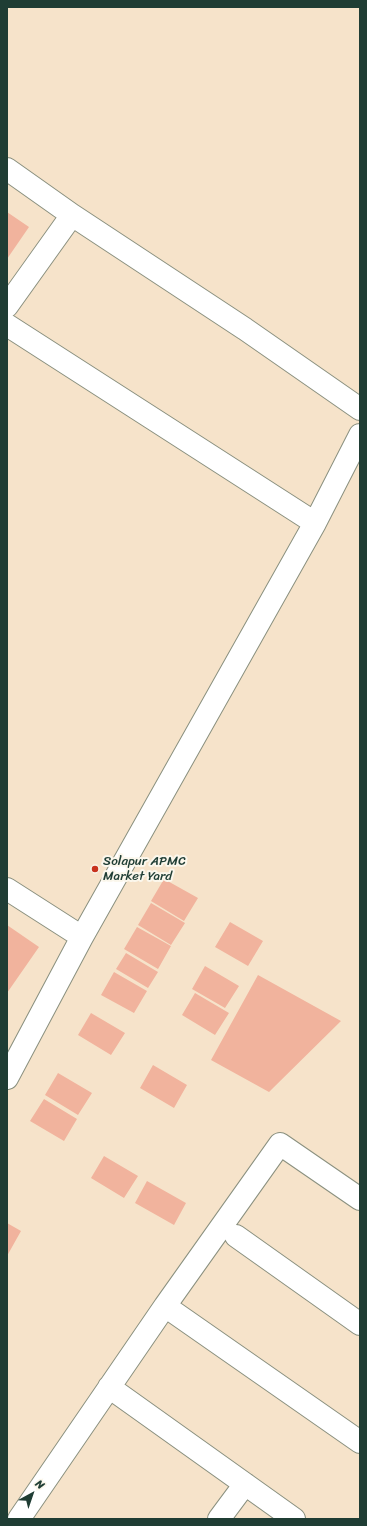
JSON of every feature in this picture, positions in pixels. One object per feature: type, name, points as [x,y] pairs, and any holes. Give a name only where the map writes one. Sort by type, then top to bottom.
[{"type":"street","points":[[7,169],[72,215],[245,329],[360,409]]},
{"type":"street","points":[[7,306],[72,215]]},
{"type":"street","points":[[7,325],[315,523]]},
{"type":"street","points":[[9,1071],[82,937],[315,523],[360,435]]},
{"type":"street","points":[[7,889],[82,937]]},
{"type":"street","points":[[19,1519],[165,1306],[280,1144],[360,1199]]},
{"type":"street","points":[[236,1236],[360,1324]]},
{"type":"street","points":[[165,1306],[360,1442]]},
{"type":"street","points":[[109,1387],[294,1519]]},
{"type":"street","points":[[219,1519],[245,1484]]},
{"type":"building","points":[[7,212],[29,227],[7,259]]},
{"type":"building","points":[[164,879],[198,898],[184,921],[151,901]]},
{"type":"building","points":[[151,903],[185,923],[171,945],[138,925]]},
{"type":"building","points":[[230,922],[263,941],[248,966],[215,947]]},
{"type":"building","points":[[7,925],[39,947],[7,993]]},
{"type":"building","points":[[137,927],[171,946],[158,969],[124,949]]},
{"type":"building","points":[[126,953],[158,972],[148,988],[116,969]]},
{"type":"building","points":[[205,966],[239,986],[225,1008],[192,989]]},
{"type":"building","points":[[114,972],[147,991],[134,1013],[101,995]]},
{"type":"building","points":[[258,975],[341,1021],[269,1092],[211,1060]]},
{"type":"building","points":[[195,993],[229,1013],[215,1035],[182,1015]]},
{"type":"building","points":[[91,1013],[125,1033],[111,1055],[78,1035]]},
{"type":"building","points":[[153,1065],[187,1085],[174,1108],[140,1088]]},
{"type":"building","points":[[58,1073],[92,1093],[78,1115],[45,1095]]},
{"type":"building","points":[[44,1099],[77,1119],[64,1141],[30,1121]]},
{"type":"building","points":[[104,1156],[138,1176],[124,1198],[91,1178]]},
{"type":"building","points":[[147,1181],[186,1203],[174,1225],[135,1203]]},
{"type":"building","points":[[7,1223],[21,1231],[7,1256]]},
{"type":"place","name":"Solapur APMC Market Yard","points":[[95,869]]}]
